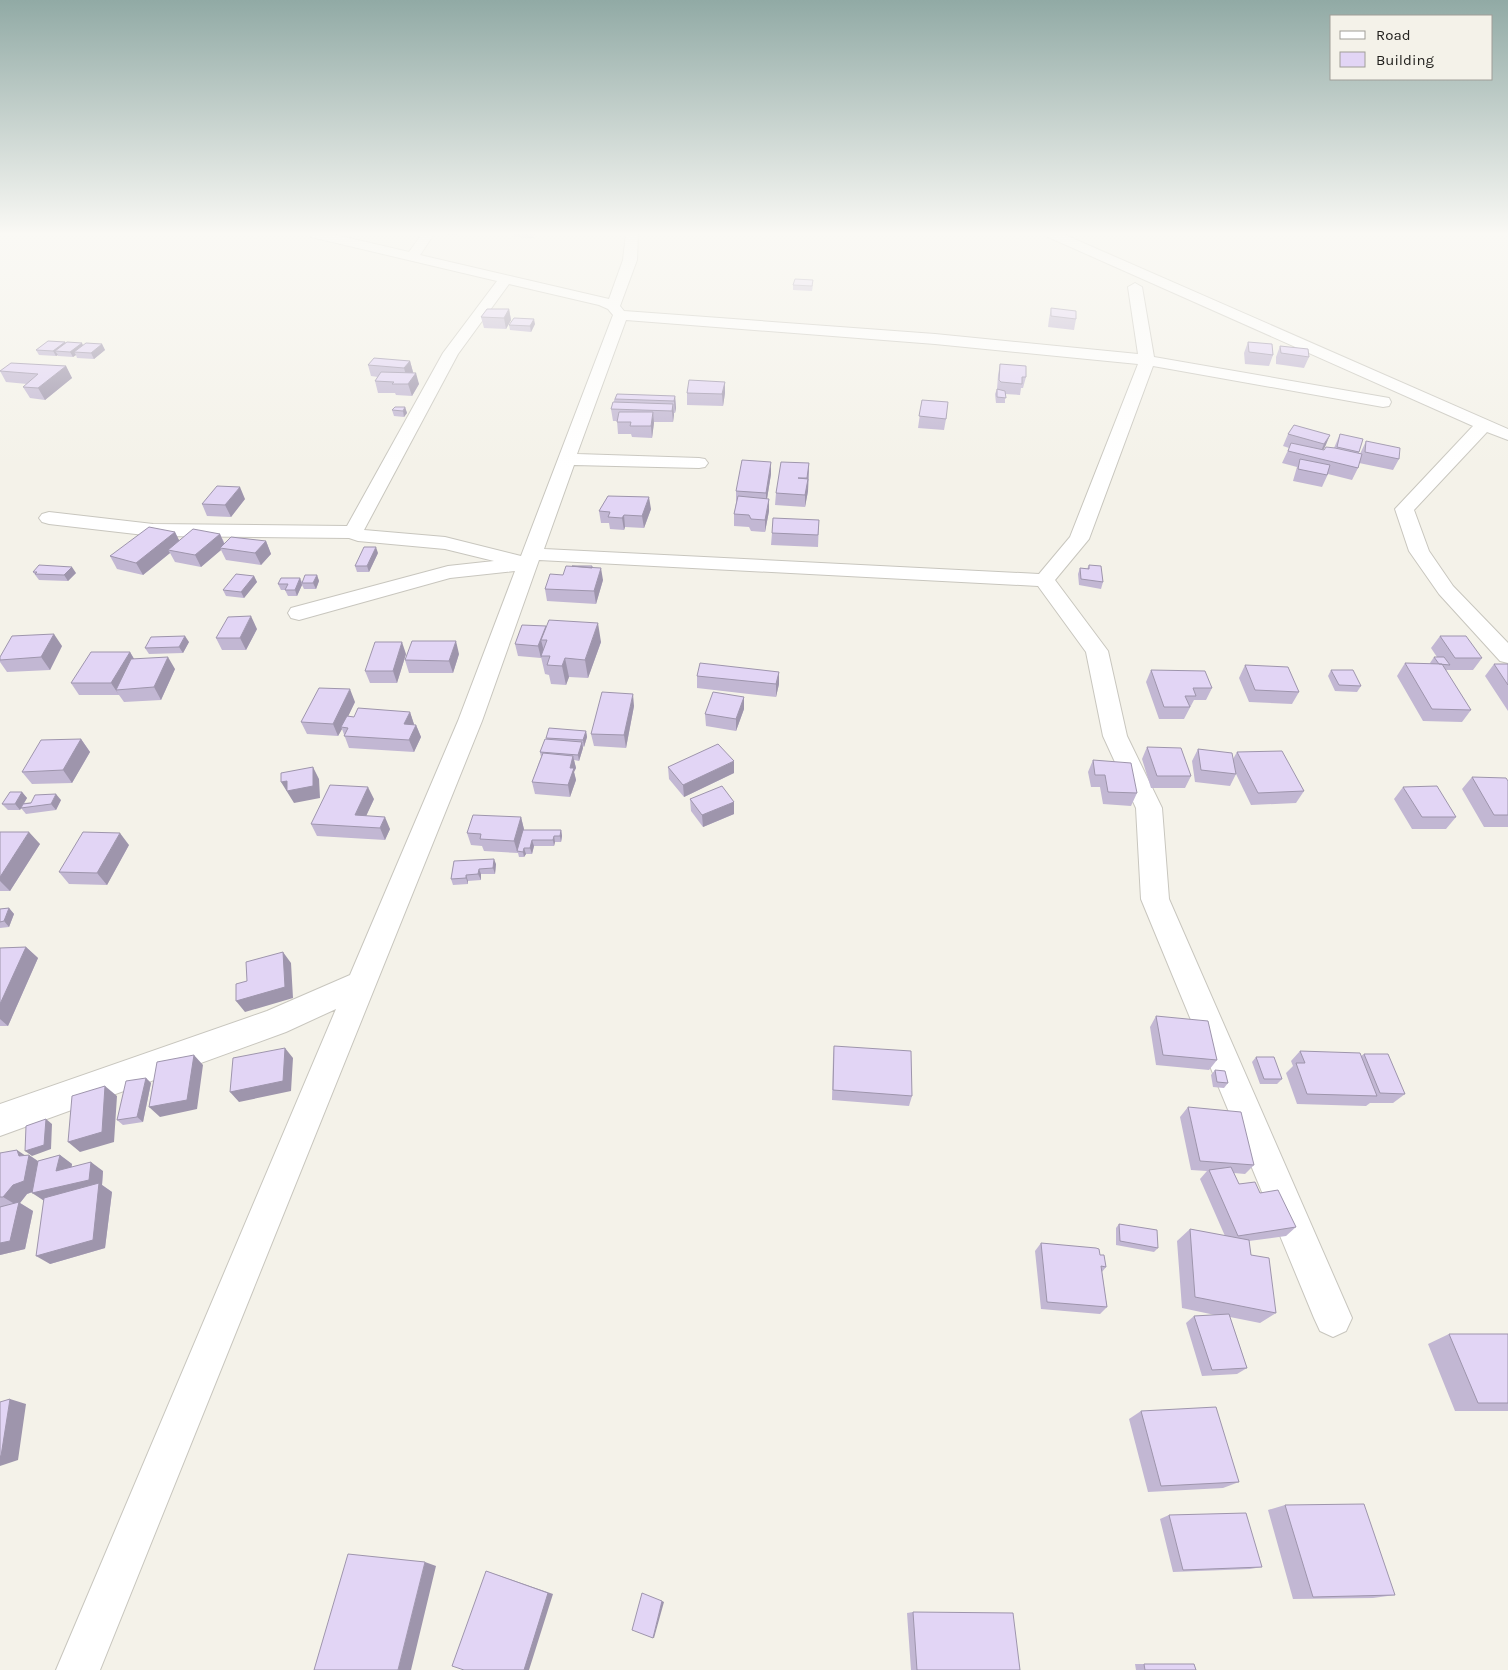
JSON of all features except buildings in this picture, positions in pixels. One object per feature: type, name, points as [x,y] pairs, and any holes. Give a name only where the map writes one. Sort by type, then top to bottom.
[{"type":"street","points":[[353,532],[451,353],[481,312]]},
{"type":"street","points":[[78,1670],[470,721],[566,460],[616,312]]},
{"type":"street","points":[[627,312],[1147,360],[1383,402]]},
{"type":"street","points":[[1044,580],[1079,539],[1147,360],[1139,312]]},
{"type":"street","points":[[1228,312],[1508,435]]},
{"type":"street","points":[[1484,426],[1404,510],[1419,551],[1446,590],[1508,656]]},
{"type":"street","points":[[566,460],[602,459],[699,463]]},
{"type":"street","points":[[49,518],[153,530],[353,532],[358,535],[445,544],[530,559],[1044,580]]},
{"type":"street","points":[[299,613],[334,606],[448,572],[530,559]]},
{"type":"street","points":[[1044,580],[1097,651],[1120,752],[1149,808],[1155,899],[1333,1318]]},
{"type":"street","points":[[1476,622],[1508,627]]},
{"type":"street","points":[[0,1120],[275,1022],[361,984]]}]
